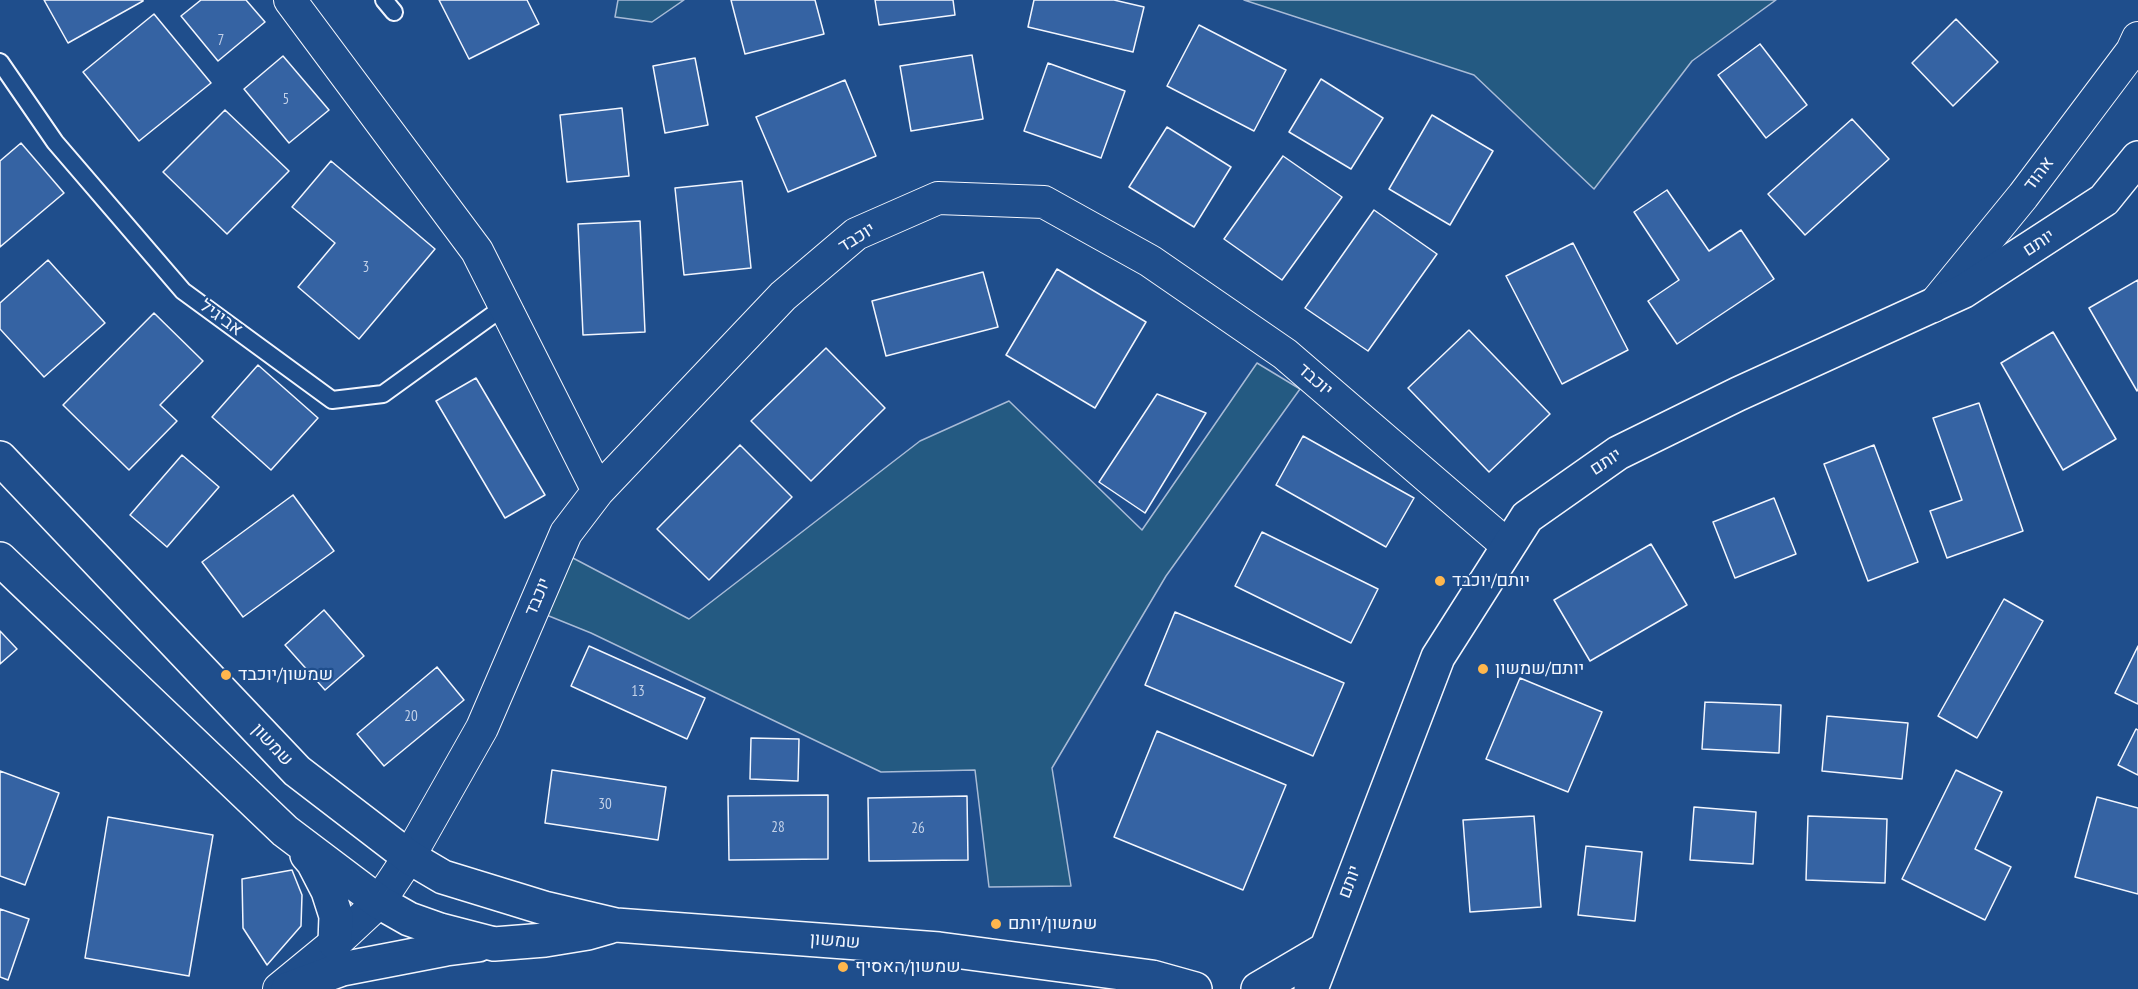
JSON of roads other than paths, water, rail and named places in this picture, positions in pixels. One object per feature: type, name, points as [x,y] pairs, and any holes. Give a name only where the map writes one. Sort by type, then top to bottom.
[{"type":"street","points":[[290,0],[477,251],[598,490]]},
{"type":"street","name":"אהוד","points":[[1933,306],[2023,196],[2133,51],[2138,38]]},
{"type":"street","name":"יותם","points":[[1311,989],[1438,657],[1527,517],[1618,453],[1738,394],[1964,291],[2104,200],[2138,158]]},
{"type":"street","name":"יוכבד","points":[[279,989],[335,943],[379,902],[409,856],[482,728],[566,533],[598,490],[783,296],[856,234],[938,198],[1044,202],[1150,261],[1285,354],[1508,546]]},
{"type":"street","name":"שמשון","points":[[0,458],[297,771],[409,856],[442,877],[544,908],[616,925],[939,949],[1195,989]]},
{"type":"street","name":"שמשון","points":[[0,559],[285,831],[379,902],[409,920],[494,944],[545,940],[588,933],[616,925]]},
{"type":"street","points":[[285,831],[313,862],[328,891],[336,916],[335,943]]},
{"type":"street","points":[[288,989],[342,969],[437,951],[494,944]]},
{"type":"street","points":[[1258,989],[1326,949]]},
{"type":"street","points":[[1322,989],[1326,949]]},
{"type":"lane","name":"אביגיל","points":[[0,62],[55,142],[183,291],[332,400],[383,394],[505,306]]},
{"type":"place","name":"יותם/יוכבד","points":[[1440,581]]},
{"type":"place","name":"יותם/שמשון","points":[[1483,669]]},
{"type":"place","name":"שמשון/יוכבד","points":[[226,675]]},
{"type":"place","name":"שמשון/יותם","points":[[996,924]]},
{"type":"place","name":"שמשון/האסיף","points":[[843,967]]}]
